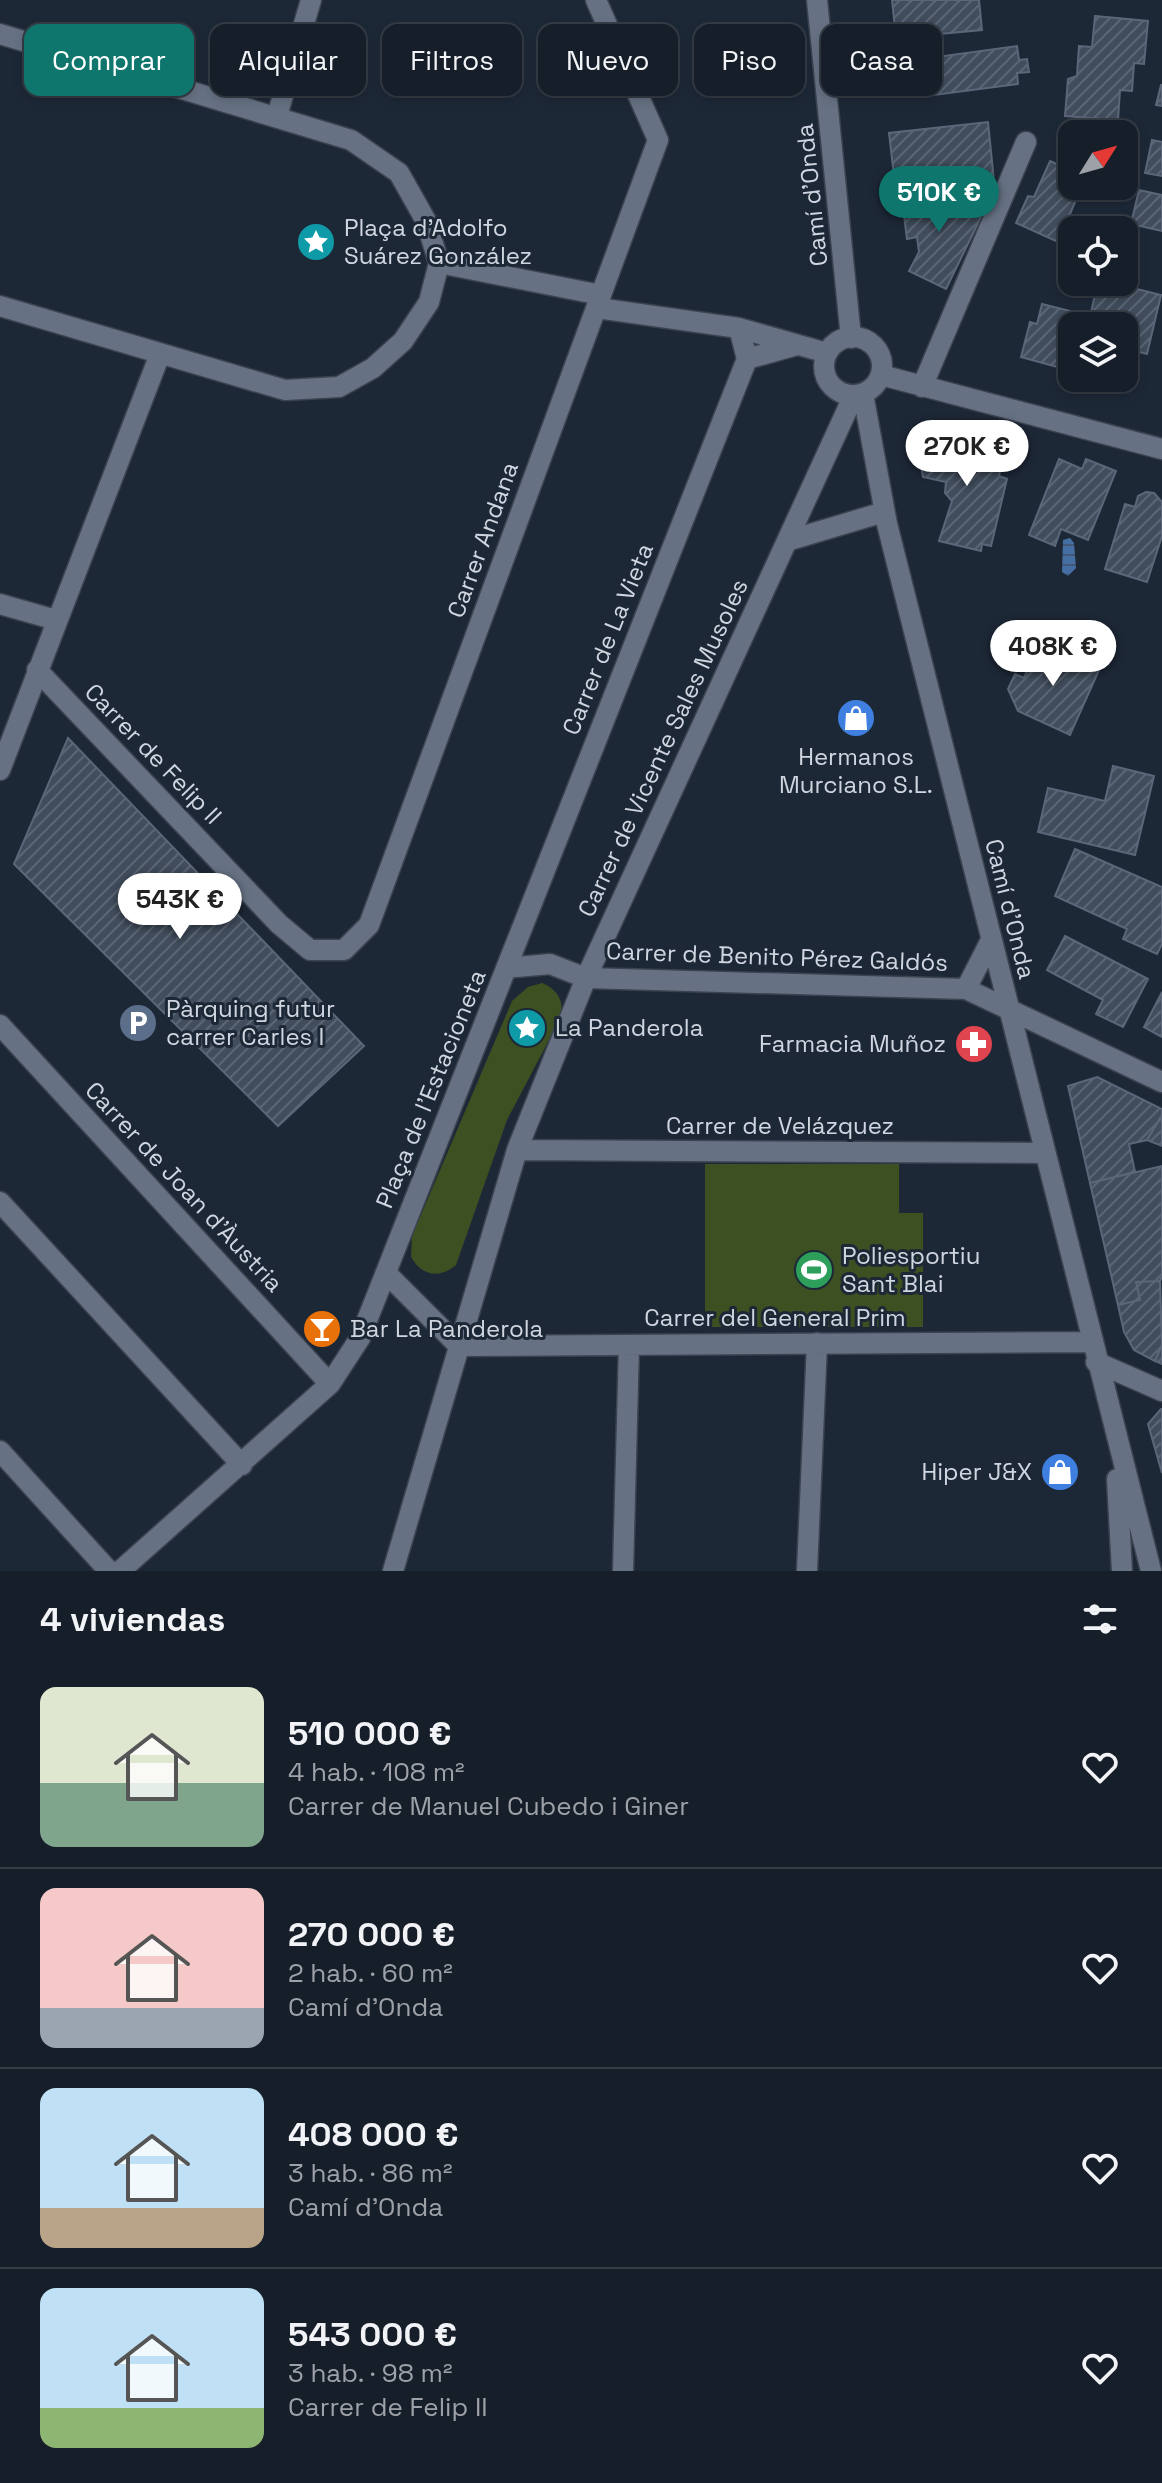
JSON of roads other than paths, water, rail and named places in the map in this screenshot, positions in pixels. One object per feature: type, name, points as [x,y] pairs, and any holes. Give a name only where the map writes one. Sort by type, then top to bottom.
[{"type":"street","points":[[277,116],[311,0]]},
{"type":"street","name":"Carrer Andana","points":[[344,950],[369,925],[658,140],[596,0]]},
{"type":"street","name":"Camí d'Onda","points":[[817,0],[851,338]]},
{"type":"street","points":[[0,34],[351,140],[399,173],[426,221],[439,263],[429,302],[403,341],[373,368],[339,387],[285,390],[0,306]]},
{"type":"street","points":[[922,387],[1026,142]]},
{"type":"street","points":[[439,263],[599,301],[739,328],[827,353]]},
{"type":"street","points":[[739,328],[747,359],[801,344]]},
{"type":"street","points":[[851,338],[861,338],[876,349],[881,375],[858,394],[835,389],[825,372],[827,353],[833,345],[851,338]]},
{"type":"street","points":[[0,770],[160,354]]},
{"type":"street","name":"Carrer de La Vieta","points":[[506,968],[747,359]]},
{"type":"street","points":[[881,375],[1162,449]]},
{"type":"street","name":"Camí d'Onda","points":[[858,394],[884,512],[1007,1011],[1151,1571]]},
{"type":"street","name":"Carrer de Vicente Sales Musoles","points":[[586,978],[858,394]]},
{"type":"street","points":[[787,541],[884,512]]},
{"type":"street","points":[[0,604],[56,620]]},
{"type":"street","name":"Carrer de Felip II","points":[[37,670],[279,924],[310,950],[344,950]]},
{"type":"street","name":"Carrer de Benito Pérez Galdós","points":[[966,989],[991,940]]},
{"type":"street","name":"Plaça de l'Estacioneta","points":[[120,1571],[330,1384],[360,1338],[506,968],[550,964],[586,978]]},
{"type":"street","points":[[393,1571],[517,1150],[586,978]]},
{"type":"street","name":"Carrer de Benito Pérez Galdós","points":[[586,978],[966,989],[1162,1082]]},
{"type":"street","name":"Carrer de Joan d'Àustria","points":[[0,1025],[330,1384]]},
{"type":"street","name":"Carrer de Velázquez","points":[[517,1150],[1043,1153]]},
{"type":"street","points":[[0,1202],[242,1465]]},
{"type":"street","points":[[386,1273],[459,1346]]},
{"type":"street","points":[[807,1571],[817,1343]]},
{"type":"street","name":"Carrer del General Prim","points":[[459,1346],[817,1343],[1094,1352]]},
{"type":"street","points":[[623,1571],[629,1345]]},
{"type":"street","points":[[1094,1352],[1162,1391]]},
{"type":"street","name":"Camí d'Onda","points":[[1115,1435],[1122,1571]]},
{"type":"street","points":[[0,1451],[109,1571]]},
{"type":"water","points":[[1070,538],[1074,543],[1076,568],[1068,576],[1062,572],[1063,540]]},
{"type":"place","name":"Plaça d'Adolfo Suárez González","points":[[316,242]]},
{"type":"place","name":"Hermanos Murciano S.L.","points":[[856,718]]},
{"type":"place","name":"Pàrquing futur carrer Carles I","points":[[138,1023]]},
{"type":"place","name":"La Panderola","points":[[527,1028]]},
{"type":"place","name":"Farmacia Muñoz","points":[[974,1044]]},
{"type":"place","name":"Poliesportiu Sant Blai","points":[[814,1270]]},
{"type":"place","name":"Bar La Panderola","points":[[322,1329]]},
{"type":"place","name":"Hiper J&X","points":[[1060,1472]]}]
